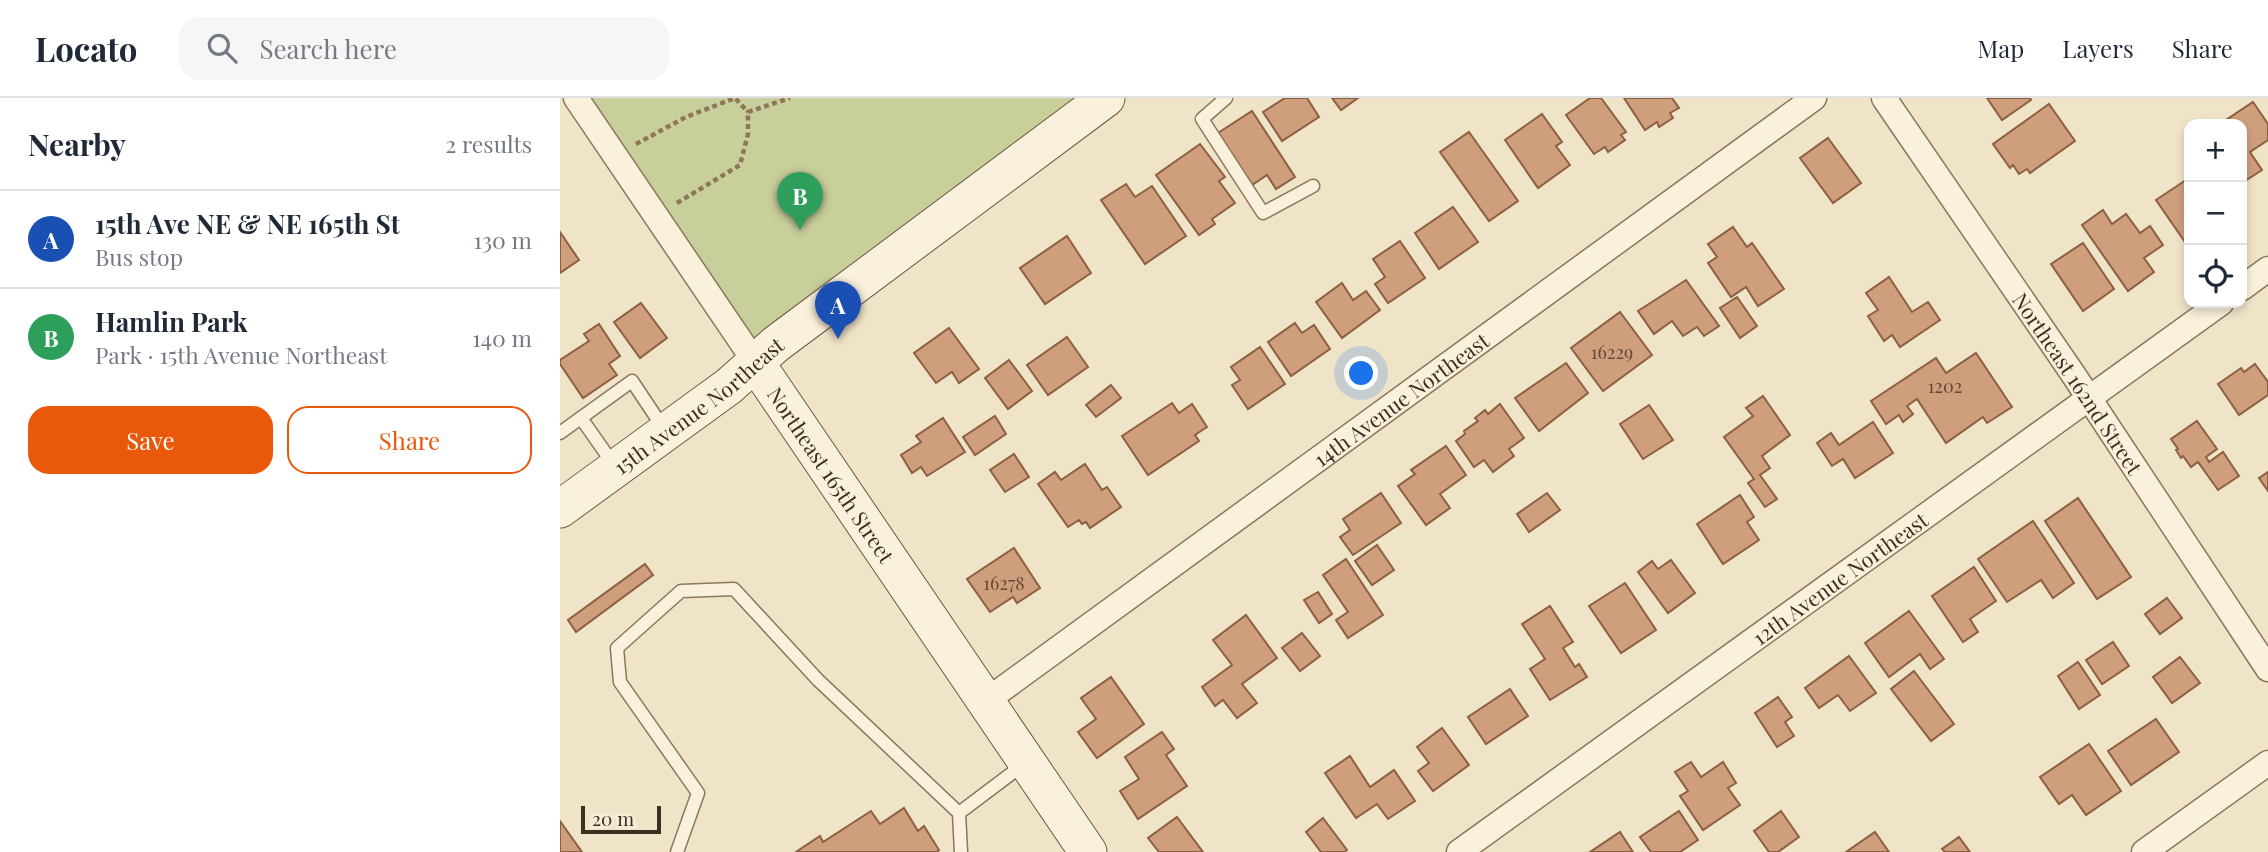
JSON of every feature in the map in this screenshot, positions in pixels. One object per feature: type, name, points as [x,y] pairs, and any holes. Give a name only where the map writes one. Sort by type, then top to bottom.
[{"type":"main road","name":"15th Avenue Northeast","points":[[567,499],[617,468],[729,386],[775,344],[1106,98]]},
{"type":"main road","name":"Northeast 165th Street","points":[[755,362],[1088,852]]},
{"type":"street","name":"Northeast 165th Street","points":[[576,98],[755,362]]},
{"type":"street","name":"14th Avenue Northeast","points":[[986,701],[1814,98]]},
{"type":"street","name":"Northeast 162nd Street","points":[[1884,98],[2089,398],[2268,669]]},
{"type":"street","points":[[2247,284],[2268,269]]},
{"type":"street","name":"12th Avenue Northeast","points":[[1459,852],[2214,308]]},
{"type":"street","points":[[2144,852],[2268,763]]},
{"type":"lane","points":[[1226,98],[1202,119],[1263,213],[1313,186]]},
{"type":"lane","points":[[560,433],[632,381],[666,432]]},
{"type":"lane","points":[[581,418],[617,468]]},
{"type":"lane","points":[[677,852],[698,793],[620,682],[617,648],[681,591],[734,589],[818,680],[959,813],[961,852]]},
{"type":"lane","points":[[959,813],[1027,762]]},
{"type":"path","points":[[614,155],[686,117],[735,98],[748,112],[748,134],[740,165],[655,216]]},
{"type":"path","points":[[748,112],[790,98]]},
{"type":"green space","points":[[582,98],[1109,98],[755,362]]},
{"type":"building","points":[[1285,98],[1307,98],[1319,117],[1282,141],[1263,112]]},
{"type":"building","points":[[1332,98],[1358,98],[1341,110]]},
{"type":"building","points":[[1590,98],[1601,98],[1626,132],[1621,135],[1625,140],[1608,152],[1605,147],[1594,154],[1566,115]]},
{"type":"building","points":[[1624,98],[1672,98],[1679,108],[1670,113],[1673,118],[1659,127],[1657,122],[1645,130]]},
{"type":"building","points":[[1987,98],[2030,98],[2031,100],[2002,120]]},
{"type":"building","points":[[2253,102],[2268,124],[2268,140],[2250,152],[2262,170],[2247,180],[2247,119],[2228,119]]},
{"type":"building","points":[[2049,104],[2075,141],[2030,173],[2027,169],[2019,174],[2013,165],[2010,168],[1993,144]]},
{"type":"building","points":[[1252,111],[1295,177],[1276,189],[1267,175],[1252,185],[1218,133]]},
{"type":"building","points":[[1542,114],[1562,142],[1556,146],[1570,165],[1538,188],[1505,140]]},
{"type":"building","points":[[1469,132],[1518,201],[1489,221],[1440,152]]},
{"type":"building","points":[[1828,138],[1861,183],[1833,203],[1800,158]]},
{"type":"building","points":[[1200,144],[1225,177],[1219,181],[1235,203],[1212,219],[1215,224],[1199,235],[1156,175]]},
{"type":"building","points":[[2184,181],[2184,241],[2156,200]]},
{"type":"building","points":[[1126,184],[1135,197],[1152,186],[1186,236],[1145,264],[1101,200]]},
{"type":"building","points":[[1453,207],[1478,242],[1439,269],[1415,233]]},
{"type":"building","points":[[2103,210],[2112,224],[2126,214],[2140,233],[2150,226],[2163,245],[2144,258],[2154,272],[2128,291],[2082,225]]},
{"type":"building","points":[[1733,227],[1747,247],[1752,243],[1784,289],[1758,306],[1746,287],[1731,297],[1708,263],[1717,257],[1708,244]]},
{"type":"building","points":[[560,232],[579,260],[560,273]]},
{"type":"building","points":[[1067,236],[1091,273],[1045,304],[1020,268]]},
{"type":"building","points":[[1400,241],[1425,278],[1388,303],[1375,284],[1385,277],[1373,259]]},
{"type":"building","points":[[2083,243],[2114,289],[2083,311],[2051,264]]},
{"type":"building","points":[[1889,277],[1912,312],[1928,302],[1940,320],[1900,347],[1892,335],[1884,341],[1868,316],[1878,310],[1866,293]]},
{"type":"building","points":[[1686,280],[1719,326],[1704,336],[1697,327],[1683,336],[1672,321],[1654,334],[1638,311]]},
{"type":"building","points":[[1342,283],[1353,300],[1366,291],[1380,310],[1342,338],[1316,302]]},
{"type":"building","points":[[1737,297],[1757,326],[1740,338],[1720,308]]},
{"type":"building","points":[[641,303],[667,338],[640,358],[614,322]]},
{"type":"building","points":[[1620,312],[1652,355],[1603,391],[1571,348]]},
{"type":"building","points":[[1295,323],[1302,333],[1314,325],[1330,349],[1291,376],[1268,342]]},
{"type":"building","points":[[599,324],[620,356],[609,364],[617,375],[583,398],[560,360],[589,341],[584,334]]},
{"type":"building","points":[[949,328],[979,369],[959,383],[952,372],[936,383],[914,353]]},
{"type":"building","points":[[1067,337],[1088,367],[1048,395],[1027,365]]},
{"type":"building","points":[[1260,347],[1285,384],[1248,409],[1232,385],[1240,380],[1231,367]]},
{"type":"building","points":[[1976,353],[2012,407],[1987,423],[1983,417],[1946,443],[1917,399],[1907,406],[1913,414],[1903,422],[1899,415],[1886,424],[1871,401],[1936,358],[1946,373]]},
{"type":"building","points":[[1009,360],[1032,391],[1008,409],[985,378]]},
{"type":"building","points":[[1566,363],[1588,393],[1539,431],[1515,398]]},
{"type":"building","points":[[2255,364],[2268,382],[2268,395],[2239,415],[2218,384],[2241,368],[2244,372]]},
{"type":"building","points":[[1111,385],[1121,398],[1096,417],[1086,405]]},
{"type":"building","points":[[1763,396],[1790,435],[1762,456],[1770,468],[1760,475],[1777,499],[1765,507],[1748,483],[1754,479],[1724,437],[1753,416],[1746,408]]},
{"type":"building","points":[[1172,403],[1179,413],[1192,404],[1207,427],[1195,435],[1199,441],[1148,475],[1122,436]]},
{"type":"building","points":[[1500,404],[1524,438],[1509,449],[1514,456],[1493,472],[1484,460],[1474,467],[1456,441],[1478,421],[1475,418],[1485,410],[1488,414]]},
{"type":"building","points":[[1649,405],[1673,440],[1643,459],[1620,424]]},
{"type":"building","points":[[995,416],[1006,434],[975,455],[963,437]]},
{"type":"building","points":[[943,418],[965,452],[927,476],[921,467],[912,473],[901,455],[921,442],[916,436]]},
{"type":"building","points":[[2197,421],[2217,449],[2206,457],[2209,462],[2223,452],[2239,476],[2218,490],[2198,462],[2191,467],[2183,456],[2181,458],[2171,439]]},
{"type":"building","points":[[1873,422],[1893,453],[1855,478],[1843,459],[1832,466],[1817,443],[1831,433],[1839,445]]},
{"type":"building","points":[[1446,446],[1466,475],[1440,494],[1450,508],[1426,525],[1398,486],[1415,474],[1411,470]]},
{"type":"building","points":[[1014,454],[1029,477],[1005,492],[990,470]]},
{"type":"building","points":[[1085,464],[1102,490],[1107,487],[1121,507],[1090,528],[1086,522],[1082,524],[1079,520],[1068,527],[1038,484],[1055,472],[1061,480]]},
{"type":"building","points":[[2268,472],[2268,491],[2259,478]]},
{"type":"building","points":[[1381,493],[1401,523],[1353,555],[1340,537],[1350,530],[1343,519]]},
{"type":"building","points":[[1547,493],[1560,510],[1529,532],[1517,514]]},
{"type":"building","points":[[1740,495],[1754,517],[1747,522],[1759,540],[1723,564],[1697,524]]},
{"type":"building","points":[[2078,498],[2131,577],[2097,599],[2045,521]]},
{"type":"building","points":[[2033,521],[2074,583],[2053,598],[2041,580],[2007,602],[1978,559]]},
{"type":"building","points":[[1377,545],[1394,570],[1372,585],[1355,561]]},
{"type":"building","points":[[1014,548],[1040,588],[1017,603],[1013,597],[990,612],[967,579]]},
{"type":"building","points":[[1346,559],[1383,615],[1348,638],[1336,620],[1348,612],[1323,575]]},
{"type":"building","points":[[1671,560],[1695,593],[1668,613],[1638,572],[1652,561],[1658,569]]},
{"type":"building","points":[[645,564],[653,575],[576,632],[568,620]]},
{"type":"building","points":[[1974,567],[1996,601],[1970,619],[1978,632],[1963,642],[1932,596]]},
{"type":"building","points":[[1625,583],[1656,630],[1621,653],[1589,606]]},
{"type":"building","points":[[1318,592],[1332,614],[1319,623],[1304,600]]},
{"type":"building","points":[[2167,598],[2182,618],[2160,634],[2145,614]]},
{"type":"building","points":[[1550,606],[1573,642],[1563,648],[1575,667],[1579,664],[1587,677],[1550,700],[1530,669],[1545,659],[1522,624]]},
{"type":"building","points":[[1909,611],[1944,659],[1930,669],[1920,654],[1889,677],[1865,643]]},
{"type":"building","points":[[1246,615],[1277,658],[1242,684],[1257,703],[1237,718],[1223,700],[1215,706],[1202,687],[1232,665],[1213,640]]},
{"type":"building","points":[[1302,633],[1320,656],[1300,671],[1282,648]]},
{"type":"building","points":[[2113,642],[2129,666],[2102,684],[2086,660]]},
{"type":"building","points":[[1849,656],[1876,693],[1850,711],[1838,695],[1819,708],[1805,688]]},
{"type":"building","points":[[2180,657],[2200,683],[2172,703],[2153,677]]},
{"type":"building","points":[[2078,662],[2100,695],[2079,709],[2058,676]]},
{"type":"building","points":[[1914,671],[1954,724],[1931,741],[1891,689]]},
{"type":"building","points":[[1111,677],[1144,724],[1097,758],[1078,732],[1096,719],[1081,698]]},
{"type":"building","points":[[1510,689],[1528,716],[1486,744],[1468,717]]},
{"type":"building","points":[[1778,697],[1792,717],[1785,722],[1794,736],[1777,747],[1755,713]]},
{"type":"building","points":[[2156,719],[2179,752],[2131,785],[2108,751]]},
{"type":"building","points":[[1442,728],[1469,765],[1433,791],[1418,771],[1429,763],[1417,747]]},
{"type":"building","points":[[1162,732],[1174,749],[1166,755],[1187,786],[1138,819],[1120,791],[1139,779],[1125,757]]},
{"type":"building","points":[[2089,744],[2121,791],[2086,815],[2072,795],[2059,804],[2040,777]]},
{"type":"building","points":[[1350,756],[1370,787],[1394,770],[1415,801],[1388,819],[1377,804],[1356,818],[1325,773]]},
{"type":"building","points":[[1691,762],[1701,777],[1723,762],[1736,783],[1728,788],[1740,805],[1703,830],[1680,796],[1688,791],[1675,772]]},
{"type":"building","points":[[904,808],[918,831],[924,826],[939,850],[937,852],[796,852],[820,836],[823,842],[871,811],[880,824]]},
{"type":"building","points":[[1679,811],[1698,840],[1680,852],[1651,852],[1640,837]]},
{"type":"building","points":[[1781,811],[1799,837],[1778,852],[1769,852],[1754,831]]},
{"type":"building","points":[[1177,817],[1203,852],[1159,852],[1148,838]]},
{"type":"building","points":[[1323,818],[1347,850],[1321,852],[1306,832]]},
{"type":"building","points":[[560,821],[582,852],[560,852]]},
{"type":"building","points":[[1620,832],[1633,852],[1590,852]]},
{"type":"building","points":[[1875,832],[1889,852],[1846,852]]},
{"type":"building","points":[[1959,837],[1970,852],[1945,852],[1942,849]]},
{"type":"place","name":"Hamlin Park","points":[[800,230]]},
{"type":"place","name":"15th Ave NE & NE 165th St","points":[[838,339]]}]
